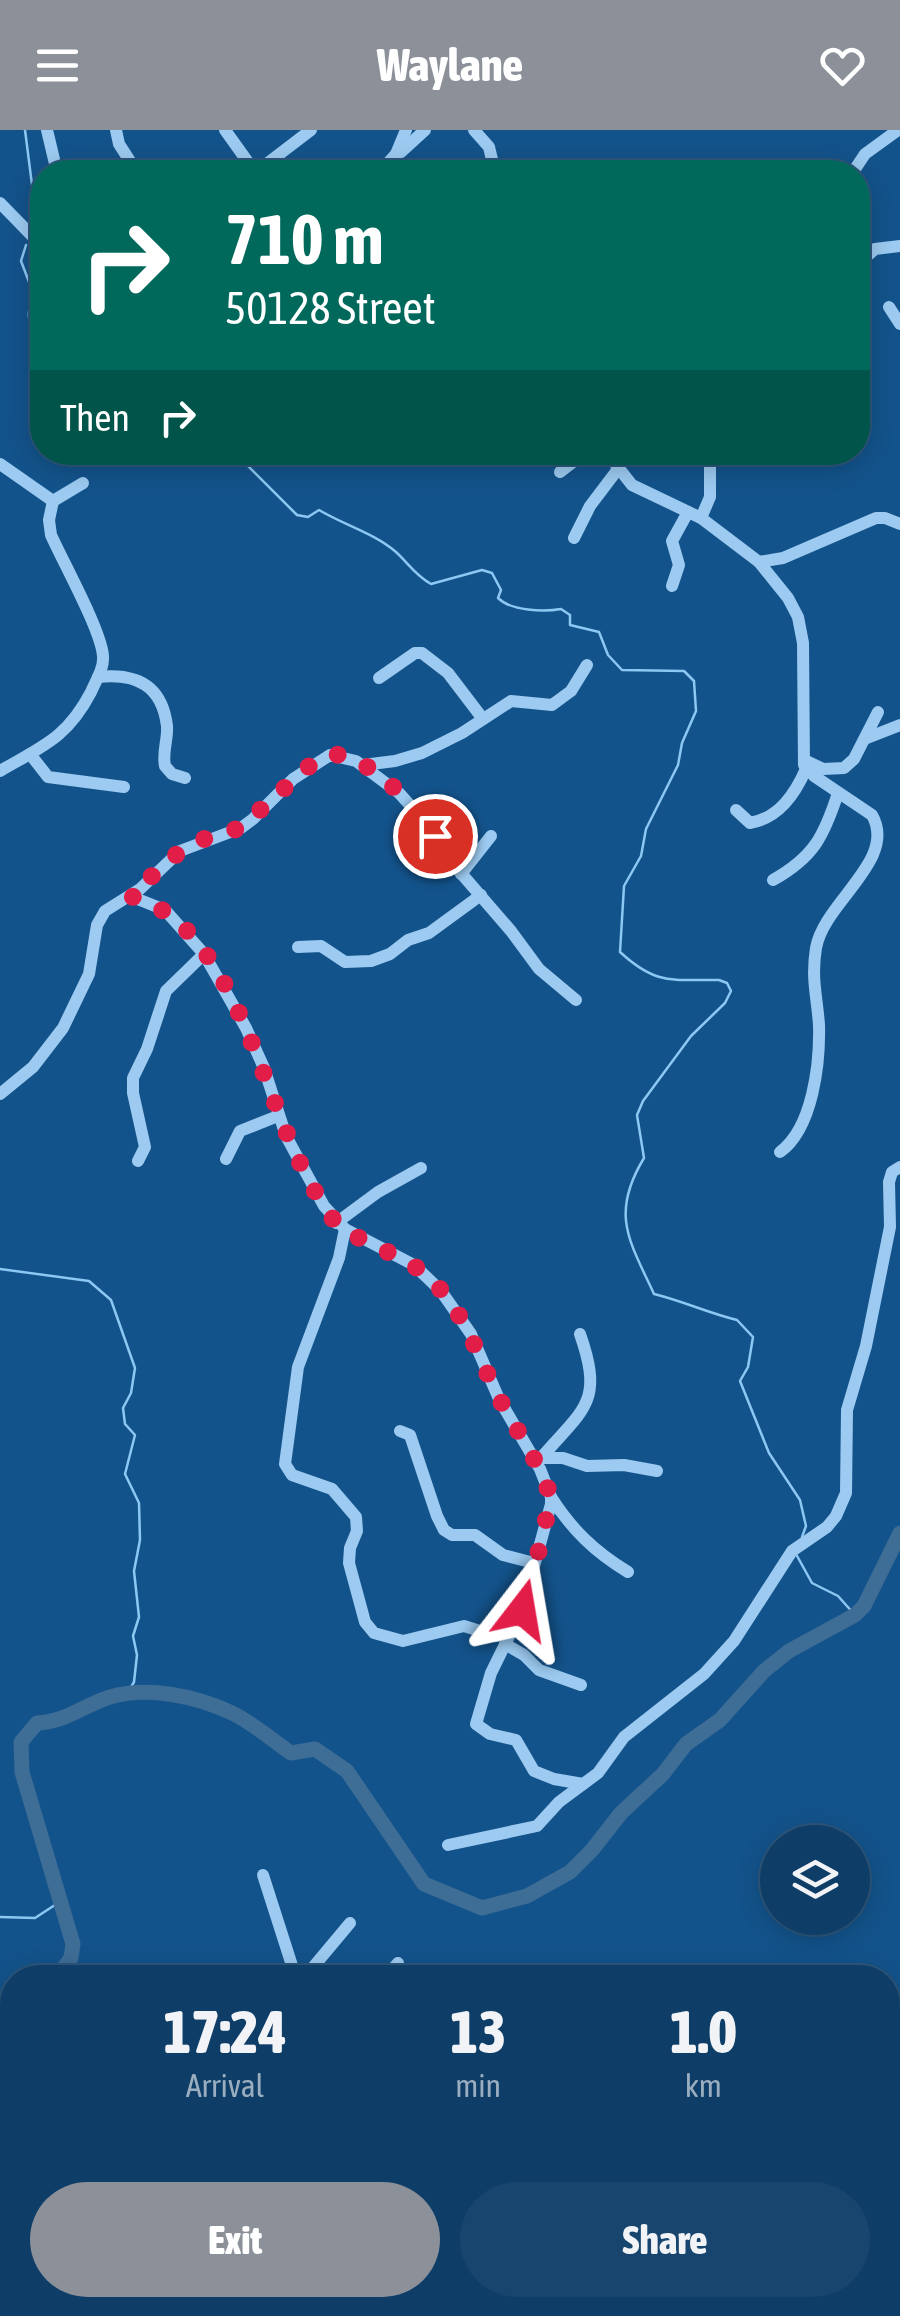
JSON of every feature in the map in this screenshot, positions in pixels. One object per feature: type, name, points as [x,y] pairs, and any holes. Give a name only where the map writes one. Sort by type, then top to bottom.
[{"type":"street","points":[[47,130],[54,160]]},
{"type":"street","points":[[116,130],[119,144],[130,160]]},
{"type":"street","points":[[225,130],[246,160]]},
{"type":"street","points":[[390,160],[406,130]]},
{"type":"street","points":[[393,160],[425,130]]},
{"type":"street","points":[[474,130],[489,146],[492,160]]},
{"type":"street","points":[[861,160],[898,130]]},
{"type":"street","points":[[270,160],[307,131]]},
{"type":"street","points":[[0,203],[30,232]]},
{"type":"street","points":[[870,254],[900,246]]},
{"type":"street","points":[[890,306],[900,324]]},
{"type":"street","points":[[0,464],[53,501]]},
{"type":"street","points":[[560,472],[569,465]]},
{"type":"street","points":[[615,465],[632,485],[695,515],[759,562],[788,598],[801,628],[804,764],[795,794],[759,822],[750,824],[736,810]]},
{"type":"street","points":[[672,586],[679,565],[672,541],[710,496],[710,465]]},
{"type":"street","points":[[574,538],[590,506],[618,469]]},
{"type":"street","points":[[0,770],[73,724],[98,677],[103,652],[51,535],[49,520],[53,501],[83,483]]},
{"type":"street","points":[[759,562],[783,558],[876,518],[900,524]]},
{"type":"street","points":[[378,678],[415,653],[422,653],[448,673],[483,719]]},
{"type":"street","points":[[363,765],[422,753],[511,702],[545,706],[561,702],[572,692],[587,664]]},
{"type":"street","points":[[98,677],[133,678],[148,686],[166,724],[165,766],[172,774],[186,778]]},
{"type":"street","points":[[804,764],[822,769],[844,768],[854,759],[878,712]]},
{"type":"street","points":[[864,739],[900,724]]},
{"type":"street","points":[[30,754],[48,777],[124,786]]},
{"type":"street","points":[[0,1094],[54,1042],[89,974],[100,918],[113,904],[130,896],[180,851],[240,828],[294,779],[322,758],[337,754],[363,765],[400,793],[539,969],[576,1000]]},
{"type":"street","points":[[780,1152],[793,1142],[808,1110],[819,1028],[812,990],[822,925],[869,867],[879,833],[872,815],[804,764]]},
{"type":"street","points":[[773,880],[810,854],[828,822],[838,792]]},
{"type":"street","points":[[461,874],[491,836]]},
{"type":"street","points":[[298,947],[321,946],[351,963],[382,958],[408,940],[428,933],[481,895]]},
{"type":"street","points":[[130,896],[165,910],[204,954],[246,1028],[293,1151],[341,1226],[414,1266],[442,1291],[471,1334],[499,1398],[538,1458],[551,1497],[578,1535],[604,1558],[628,1572]]},
{"type":"street","points":[[138,1161],[145,1147],[133,1078],[166,991],[204,954]]},
{"type":"street","points":[[226,1159],[240,1131],[278,1116]]},
{"type":"street","points":[[448,1845],[537,1826],[555,1806],[598,1774],[624,1736],[717,1661],[792,1551],[827,1526],[843,1504],[847,1410],[866,1346],[890,1227],[888,1182],[892,1172],[900,1167]]},
{"type":"street","points":[[421,1168],[378,1192],[341,1226],[339,1258],[298,1368],[284,1464],[292,1475],[332,1489],[356,1517],[357,1531],[349,1563],[365,1622],[374,1633],[403,1641],[470,1627],[508,1638],[539,1670],[581,1685]]},
{"type":"street","points":[[538,1458],[576,1418],[590,1395],[592,1373],[580,1334]]},
{"type":"street","points":[[400,1431],[410,1435],[444,1530],[452,1536],[475,1535],[503,1555],[534,1563]]},
{"type":"street","points":[[538,1458],[564,1458],[587,1466],[624,1465],[657,1470]]},
{"type":"street","points":[[551,1497],[522,1610],[491,1673],[476,1724],[490,1734],[516,1740],[530,1766],[554,1779],[583,1784]]},
{"type":"street","points":[[554,1779],[555,1806]]},
{"type":"street","points":[[262,1875],[292,1965]]},
{"type":"street","points":[[315,1965],[350,1923]]},
{"type":"waterway","points":[[25,130],[30,169]]},
{"type":"waterway","points":[[26,245],[21,261],[30,285]]},
{"type":"waterway","points":[[30,307],[30,319]]},
{"type":"waterway","points":[[247,465],[297,515],[308,517],[319,510],[369,534],[431,584],[482,570],[492,573],[501,590],[498,598],[511,606],[561,609],[570,615],[570,625],[599,632],[608,655],[622,670],[684,671],[694,681],[696,711],[682,743],[678,765],[646,829],[641,856],[624,886],[620,952],[655,976],[719,980],[727,983],[731,991],[725,1003],[691,1036],[643,1101],[637,1115],[644,1158],[628,1195],[627,1227],[654,1294],[737,1320],[753,1337],[748,1367],[740,1381],[769,1453],[800,1500],[806,1526],[802,1537]]},
{"type":"waterway","points":[[0,1269],[89,1281],[111,1300],[135,1368],[131,1393],[123,1408],[125,1424],[135,1435],[125,1474],[139,1503],[140,1540],[134,1571],[139,1617],[133,1636],[137,1655],[134,1682],[127,1694]]},
{"type":"waterway","points":[[66,1965],[73,1944],[22,1772],[21,1742],[37,1723],[66,1716],[110,1697],[140,1692],[172,1694],[218,1707],[291,1753],[315,1749],[347,1771],[424,1884],[482,1908],[527,1896],[570,1872],[621,1813],[663,1774],[686,1744],[720,1720],[764,1671],[789,1651],[855,1615],[864,1606],[900,1533]]},
{"type":"waterway","points":[[796,1554],[812,1583],[838,1596],[855,1615]]},
{"type":"waterway","points":[[0,1917],[35,1918],[61,1901]]},
{"type":"route","points":[[435,836],[400,793],[356,761],[330,754],[308,767],[253,819],[240,828],[180,851],[130,896],[165,910],[216,972],[264,1068],[286,1136],[330,1215],[345,1229],[424,1273],[442,1291],[471,1334],[499,1398],[534,1458],[551,1497],[522,1610]]}]
